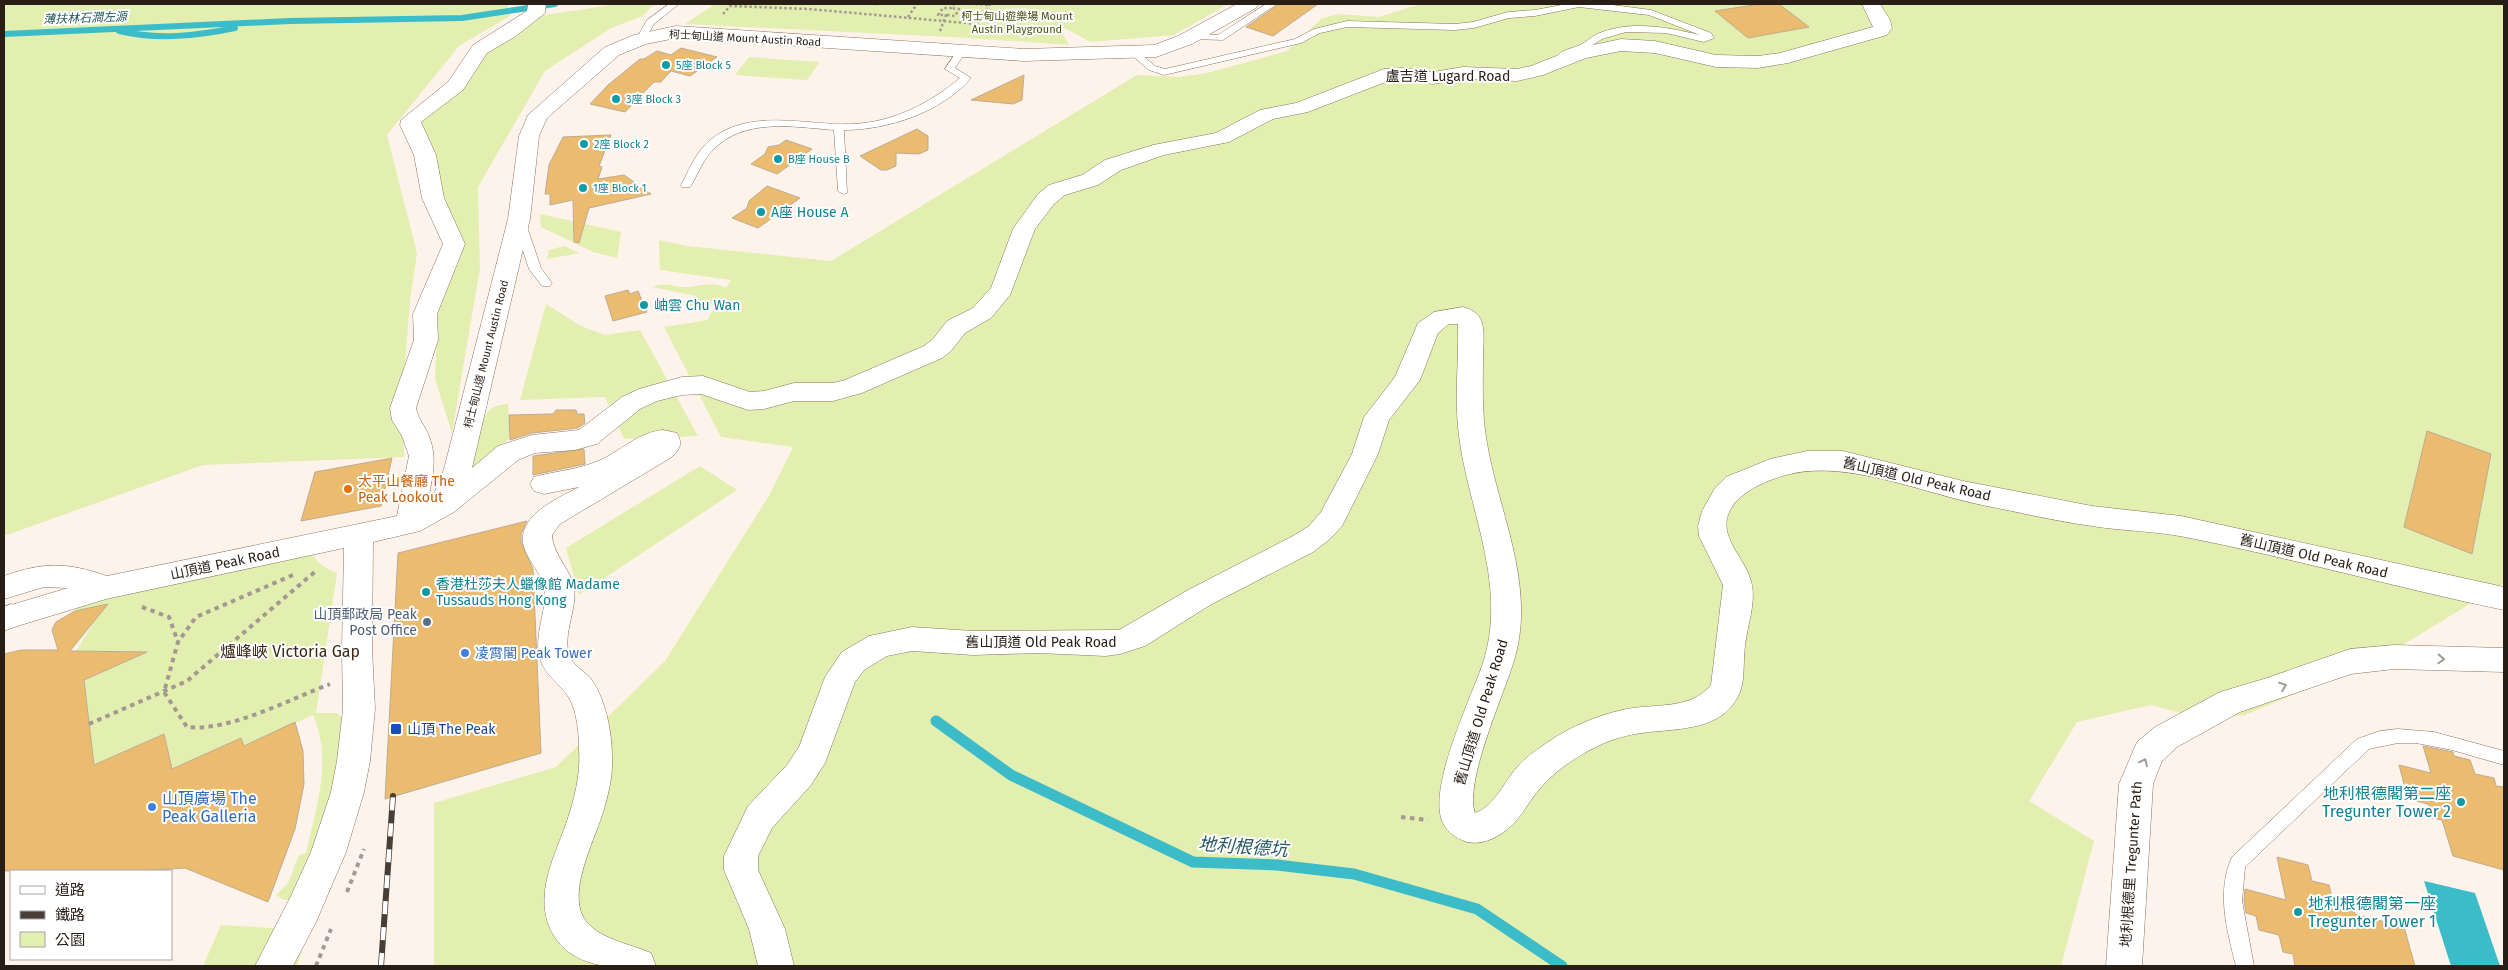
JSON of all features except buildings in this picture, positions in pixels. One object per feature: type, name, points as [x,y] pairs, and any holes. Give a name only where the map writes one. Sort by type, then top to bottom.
[{"type":"street","name":"柯士甸山道 Mount Austin Road","points":[[444,506],[458,469],[519,219],[529,136],[538,114],[612,51],[641,39],[676,32],[1024,55],[1132,52],[1169,48],[1250,4]]},
{"type":"street","name":"盧吉道 Lugard Road","points":[[444,506],[508,453],[532,444],[575,441],[588,437],[631,403],[648,395],[677,387],[703,385],[748,401],[764,400],[794,392],[837,392],[933,352],[942,345],[956,327],[981,315],[1002,290],[1022,233],[1046,199],[1058,190],[1087,181],[1118,163],[1165,147],[1222,138],[1267,114],[1301,108],[1325,97],[1353,89],[1384,75],[1406,74],[1431,78],[1463,73],[1517,75],[1536,71],[1564,58],[1607,46],[1626,45],[1655,48],[1716,62],[1746,63],[1776,60],[1880,31],[1883,28],[1881,20],[1872,4]]},
{"type":"street","points":[[410,524],[422,456],[415,434],[405,420],[403,408],[426,340],[425,314],[454,244],[439,214],[425,155],[410,124],[411,120],[456,86],[480,49],[509,32],[536,8]]},
{"type":"street","name":"舊山頂道 Old Peak Road","points":[[776,966],[767,929],[741,870],[741,856],[760,817],[799,775],[814,753],[841,676],[852,661],[880,645],[912,639],[973,643],[1038,641],[1106,644],[1120,642],[1134,637],[1200,597],[1303,544],[1329,523],[1365,454],[1377,417],[1407,380],[1428,328],[1438,319],[1447,316],[1463,315],[1470,322],[1473,440],[1478,469],[1504,564],[1508,599],[1502,653],[1487,699],[1470,739],[1461,773],[1456,814],[1458,820],[1464,826],[1480,828],[1494,820],[1535,771],[1562,750],[1584,738],[1634,721],[1702,712],[1720,699],[1728,683],[1730,642],[1738,597],[1738,585],[1732,570],[1714,541],[1712,526],[1714,517],[1725,495],[1736,484],[1789,464],[1807,461],[1843,461],[1963,491],[2092,516],[2181,526],[2504,599]]},
{"type":"street","points":[[544,484],[596,474],[623,461],[653,441],[663,438],[668,440],[668,445],[662,450],[550,517],[542,526],[537,539],[540,551],[553,570],[559,587],[553,643],[554,658],[584,695],[596,746],[596,769],[593,786],[563,884],[562,911],[568,926],[582,941],[638,966]]},
{"type":"street","name":"山頂道 Peak Road","points":[[7,617],[106,588],[410,524],[444,506]]},
{"type":"street","points":[[273,966],[312,894],[344,808],[352,774],[359,728],[357,674],[358,536]]},
{"type":"street","points":[[4,588],[47,574],[63,574],[106,588]]},
{"type":"street","name":"地利根德里 Tregunter Path","points":[[2124,966],[2136,784],[2149,752],[2166,737],[2231,701],[2268,691],[2319,671],[2350,662],[2394,657],[2504,660]]},
{"type":"lane","points":[[641,39],[650,22],[674,4]]},
{"type":"lane","points":[[1192,36],[1220,38],[1272,4]]},
{"type":"lane","points":[[1132,52],[1152,68],[1164,72],[1298,41],[1332,26],[1347,24],[1455,27],[1480,24],[1508,15],[1535,13],[1579,4],[1651,13],[1694,29],[1709,38],[1704,39],[1658,30],[1623,29],[1602,35],[1584,46],[1566,52],[1561,57],[1564,58]]},
{"type":"lane","points":[[686,185],[705,151],[721,138],[738,130],[757,124],[784,122],[855,127],[890,120],[936,102],[966,78],[950,69],[962,50]]},
{"type":"lane","points":[[839,127],[843,191]]},
{"type":"lane","points":[[519,219],[535,269],[546,283]]},
{"type":"lane","points":[[2245,966],[2232,897],[2232,881],[2238,864],[2363,744],[2388,736],[2403,735],[2420,737],[2504,758]]},
{"type":"path","points":[[707,34],[733,4]]},
{"type":"path","points":[[908,17],[917,4]]},
{"type":"path","points":[[951,8],[954,4]]},
{"type":"path","points":[[975,4],[990,4]]},
{"type":"path","points":[[730,6],[809,9],[978,24],[990,4]]},
{"type":"path","points":[[943,8],[951,8],[959,9],[955,16],[938,15],[943,8]]},
{"type":"path","points":[[943,22],[946,15]]},
{"type":"path","points":[[89,724],[186,681],[322,566]]},
{"type":"path","points":[[291,576],[196,618],[178,642],[164,692],[187,727],[203,730],[224,726],[357,674]]},
{"type":"path","points":[[138,606],[153,609],[169,617],[178,642]]},
{"type":"green space","points":[[4,4],[508,4],[510,16],[459,46],[387,135],[417,253],[410,301],[403,388],[404,457],[203,465],[4,536]]},
{"type":"green space","points":[[618,4],[654,4],[643,16],[611,28],[545,71],[478,187],[480,268],[452,433],[435,379],[439,296],[445,246],[413,131],[461,71],[538,16]]},
{"type":"green space","name":"柯士甸山遊樂場 Mount Austin Playground","points":[[715,4],[1228,4],[1174,35],[1091,42],[1058,25],[1069,45],[969,38],[685,24]]},
{"type":"green space","points":[[1420,4],[2504,4],[2504,583],[2383,657],[2245,715],[2202,719],[2151,705],[2077,722],[2029,801],[2094,841],[2061,966],[434,966],[434,803],[556,767],[665,661],[770,494],[793,447],[721,437],[664,327],[707,320],[717,304],[687,307],[696,296],[652,287],[715,284],[726,288],[731,280],[660,270],[659,240],[687,246],[831,261],[1137,75],[1179,77],[1207,73],[1287,51],[1322,18],[1339,14],[1379,17]]},
{"type":"green space","points":[[749,57],[820,62],[807,80],[735,75]]},
{"type":"green space","points":[[540,214],[621,232],[617,258],[593,252],[541,227]]},
{"type":"green space","points":[[564,246],[580,253],[547,259],[549,250]]},
{"type":"green space","points":[[546,304],[581,326],[605,335],[640,330],[698,436],[624,439],[605,397],[520,400]]},
{"type":"green space","points":[[508,403],[510,438],[476,468],[471,468],[480,427],[487,412],[496,406]]},
{"type":"green space","points":[[700,466],[737,490],[579,595],[566,548]]},
{"type":"green space","points":[[312,552],[316,560],[337,573],[316,713],[337,713],[343,719],[346,744],[302,902],[284,900],[276,895],[288,883],[299,855],[306,853],[318,801],[321,784],[322,749],[313,715],[244,746],[241,738],[172,769],[163,734],[94,765],[84,680],[130,659],[128,652],[76,651],[95,620],[75,611],[83,599]]},
{"type":"green space","points":[[221,925],[308,930],[297,966],[203,966]]},
{"type":"water","points":[[2424,881],[2475,893],[2500,966],[2451,966]]},
{"type":"waterway","name":"薄扶林石澗左源","points":[[4,34],[290,21],[462,18],[555,4]]},
{"type":"waterway","points":[[119,31],[134,34],[177,36],[235,28]]},
{"type":"waterway","name":"地利根德坑","points":[[936,721],[1011,775],[1193,862],[1277,865],[1354,874],[1477,909],[1562,966]]},
{"type":"railway","points":[[381,966],[393,796]]},
{"type":"place","name":"5座 Block 5","points":[[666,65]]},
{"type":"place","name":"3座 Block 3","points":[[616,99]]},
{"type":"place","name":"2座 Block 2","points":[[584,144]]},
{"type":"place","name":"B座 House B","points":[[778,159]]},
{"type":"place","name":"1座 Block 1","points":[[583,188]]},
{"type":"place","name":"A座 House A","points":[[761,212]]},
{"type":"place","name":"岫雲 Chu Wan","points":[[644,305]]},
{"type":"place","name":"太平山餐廳 The Peak Lookout","points":[[348,489]]},
{"type":"place","name":"香港杜莎夫人蠟像館 Madame Tussauds Hong Kong","points":[[426,592]]},
{"type":"place","name":"山頂郵政局 Peak Post Office","points":[[427,622]]},
{"type":"place","name":"凌霄閣 Peak Tower","points":[[465,653]]},
{"type":"place","name":"山頂 The Peak","points":[[396,729]]},
{"type":"place","name":"地利根德閣第二座 Tregunter Tower 2","points":[[2461,802]]},
{"type":"place","name":"山頂廣場 The Peak Galleria","points":[[152,807]]},
{"type":"place","name":"地利根德閣第一座 Tregunter Tower 1","points":[[2298,912]]},
{"type":"district","name":"爐峰峽 Victoria Gap","points":[[290,651]]}]
